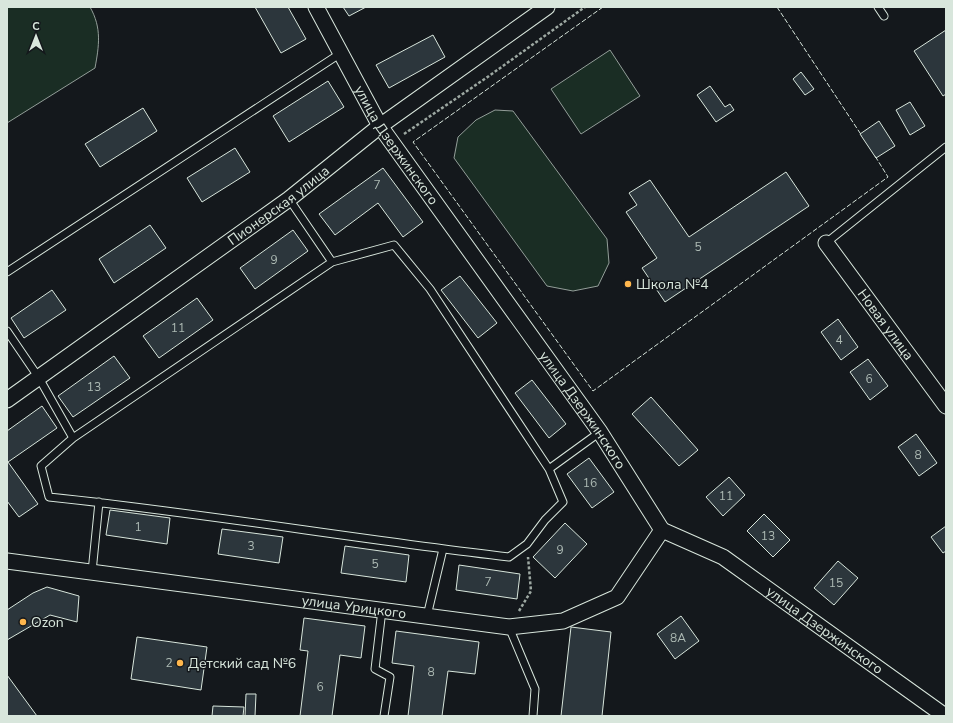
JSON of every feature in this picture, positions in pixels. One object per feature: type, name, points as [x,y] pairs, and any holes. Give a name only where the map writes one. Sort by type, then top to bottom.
[{"type":"street","name":"улица Дзержинского","points":[[316,7],[380,126],[600,432],[662,530],[723,557],[945,716]]},
{"type":"street","name":"Пионерская улица","points":[[7,400],[288,199],[380,126],[547,7]]},
{"type":"street","name":"Новая улица","points":[[826,243],[946,406]]},
{"type":"street","name":"улица Урицкого","points":[[7,560],[509,627],[563,621],[617,597],[662,530]]},
{"type":"lane","points":[[878,7],[884,16]]},
{"type":"lane","points":[[7,272],[341,53]]},
{"type":"lane","points":[[826,243],[946,147]]},
{"type":"lane","points":[[288,199],[332,262]]},
{"type":"lane","points":[[394,245],[430,289],[549,470],[562,502],[545,520],[527,544],[509,557],[99,502],[49,497],[41,466],[73,438],[332,262],[394,245]]},
{"type":"lane","points":[[7,331],[38,378],[73,438]]},
{"type":"lane","points":[[549,470],[600,432]]},
{"type":"lane","points":[[92,572],[99,502]]},
{"type":"lane","points":[[427,616],[443,549]]},
{"type":"lane","points":[[382,610],[375,669],[390,677],[384,716]]},
{"type":"lane","points":[[509,627],[535,689],[533,716]]},
{"type":"path","points":[[392,143],[490,76],[585,7]]},
{"type":"path","points":[[509,627],[531,591],[527,544]]},
{"type":"green space","points":[[7,7],[90,7],[98,30],[98,52],[95,68],[7,123]]},
{"type":"green space","points":[[610,50],[640,96],[581,134],[551,89]]},
{"type":"green space","points":[[495,110],[513,111],[607,239],[609,263],[598,286],[573,291],[547,286],[454,158],[458,137],[476,120]]},
{"type":"building","points":[[255,7],[288,7],[306,39],[281,53]]},
{"type":"building","points":[[343,7],[366,7],[349,16]]},
{"type":"building","points":[[946,30],[946,94],[943,96],[914,51]]},
{"type":"building","points":[[433,35],[445,57],[389,88],[376,65]]},
{"type":"building","points":[[801,72],[814,89],[805,95],[793,79]]},
{"type":"building","points":[[328,81],[344,107],[289,142],[273,116]]},
{"type":"building","points":[[710,86],[725,107],[730,104],[734,110],[716,122],[697,95]]},
{"type":"building","points":[[910,102],[925,126],[910,135],[896,110]]},
{"type":"building","points":[[143,108],[157,131],[100,167],[85,144]]},
{"type":"building","points":[[879,121],[895,146],[876,158],[860,134]]},
{"type":"building","points":[[235,148],[250,172],[202,202],[187,178]]},
{"type":"building","points":[[383,168],[423,222],[403,237],[378,203],[335,235],[319,214]]},
{"type":"building","points":[[786,172],[809,206],[665,302],[642,268],[657,258],[626,212],[637,205],[629,193],[650,180],[689,237]]},
{"type":"building","points":[[150,225],[166,248],[114,283],[99,259]]},
{"type":"building","points":[[293,230],[308,251],[255,289],[240,268]]},
{"type":"building","points":[[460,276],[497,323],[478,338],[441,290]]},
{"type":"building","points":[[52,290],[66,310],[24,338],[11,318]]},
{"type":"building","points":[[197,298],[213,320],[159,358],[143,336]]},
{"type":"building","points":[[838,319],[858,347],[841,360],[821,332]]},
{"type":"building","points":[[114,356],[130,378],[73,417],[58,396]]},
{"type":"building","points":[[868,359],[888,386],[870,400],[850,372]]},
{"type":"building","points":[[532,380],[566,424],[549,438],[515,393]]},
{"type":"building","points":[[651,397],[698,450],[679,466],[632,414]]},
{"type":"building","points":[[42,406],[57,428],[8,462],[38,504],[19,517],[7,501],[7,431]]},
{"type":"building","points":[[916,434],[937,463],[919,476],[898,447]]},
{"type":"building","points":[[589,458],[614,492],[592,508],[567,474]]},
{"type":"building","points":[[729,477],[745,495],[723,516],[706,497]]},
{"type":"building","points":[[110,510],[170,518],[167,544],[106,535]]},
{"type":"building","points":[[764,514],[790,540],[773,557],[747,531]]},
{"type":"building","points":[[565,523],[587,544],[555,578],[533,557]]},
{"type":"building","points":[[946,526],[946,551],[943,553],[931,537]]},
{"type":"building","points":[[222,529],[283,537],[279,563],[218,554]]},
{"type":"building","points":[[345,546],[409,555],[406,582],[341,573]]},
{"type":"building","points":[[838,561],[858,578],[834,605],[814,588]]},
{"type":"building","points":[[459,565],[520,574],[517,599],[456,590]]},
{"type":"building","points":[[47,587],[79,596],[77,622],[50,615],[7,640],[7,610],[33,593]]},
{"type":"building","points":[[681,616],[699,641],[675,659],[657,634]]},
{"type":"building","points":[[304,618],[365,626],[361,658],[340,655],[332,716],[300,716],[308,651],[300,650]]},
{"type":"building","points":[[571,627],[611,632],[602,716],[561,716]]},
{"type":"building","points":[[396,631],[479,642],[475,674],[448,671],[442,716],[408,716],[414,666],[392,663]]},
{"type":"building","points":[[137,637],[207,647],[201,690],[131,679]]},
{"type":"building","points":[[7,675],[37,716],[7,716]]},
{"type":"building","points":[[246,694],[256,694],[255,716],[245,716]]},
{"type":"building","points":[[213,706],[244,707],[243,716],[212,716]]},
{"type":"fence","points":[[603,7],[413,142],[593,391],[888,177],[875,156]]},
{"type":"fence","points":[[777,7],[862,136]]},
{"type":"place","name":"Школа №4","points":[[628,284]]},
{"type":"place","name":"Ozon","points":[[23,622]]},
{"type":"place","name":"Детский сад №6","points":[[180,663]]}]
